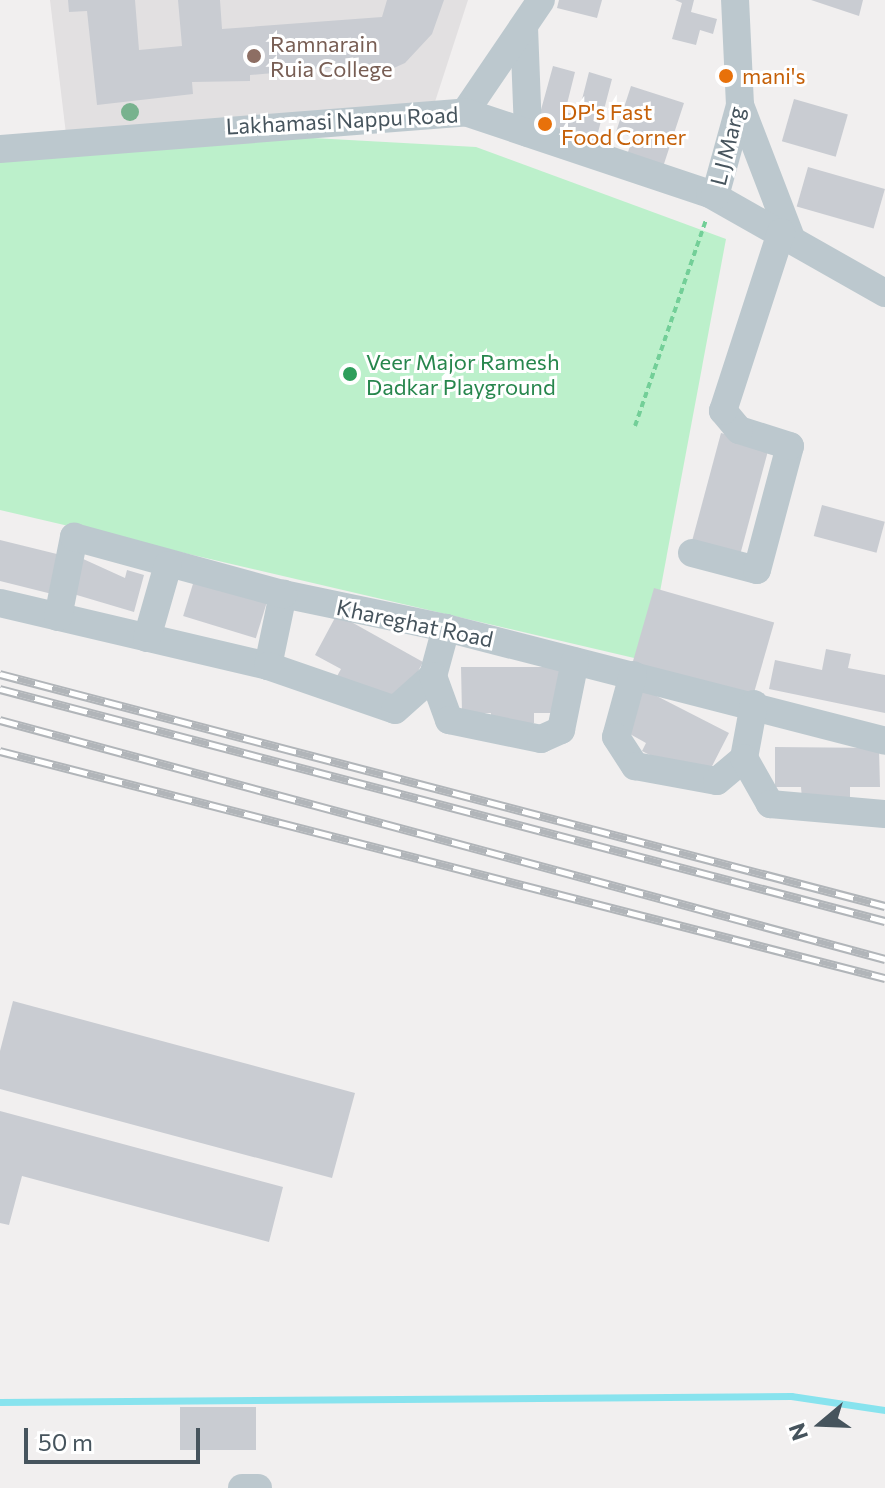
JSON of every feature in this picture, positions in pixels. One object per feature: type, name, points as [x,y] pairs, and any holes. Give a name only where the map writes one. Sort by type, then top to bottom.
[{"type":"street","points":[[465,112],[541,0]]},
{"type":"street","name":"L J Marg","points":[[715,196],[740,105],[735,0]]},
{"type":"street","points":[[524,27],[528,133]]},
{"type":"street","points":[[692,553],[757,570],[790,446],[739,430],[723,411],[786,235],[740,105]]},
{"type":"street","name":"Lakhamasi Nappu Road","points":[[0,149],[465,112],[715,196],[885,293]]},
{"type":"street","name":"Khareghat Road","points":[[58,617],[74,537],[283,594],[446,628],[754,704],[885,741]]},
{"type":"street","points":[[147,638],[168,565]]},
{"type":"street","points":[[268,666],[283,594]]},
{"type":"street","points":[[0,603],[268,666],[395,710],[433,676],[446,628]]},
{"type":"street","points":[[433,676],[449,720],[541,739],[561,730],[575,661]]},
{"type":"street","points":[[633,675],[616,737],[629,763],[711,783],[744,758]]},
{"type":"street","points":[[754,704],[744,758],[770,804],[885,814]]},
{"type":"street","points":[[243,1488],[258,1488]]},
{"type":"path","points":[[635,426],[715,196]]},
{"type":"shaded area","name":"Ramnarain Ruia College","points":[[50,0],[468,0],[432,111],[66,134]]},
{"type":"green space","name":"Veer Major Ramesh Dadkar Playground","points":[[185,131],[476,147],[726,239],[647,661],[0,510],[0,149]]},
{"type":"building","points":[[68,0],[135,0],[139,50],[182,46],[178,0],[220,0],[222,29],[382,17],[387,0],[444,0],[432,34],[405,63],[387,71],[352,74],[352,66],[250,75],[250,81],[192,82],[193,94],[97,105],[87,11],[69,12]]},
{"type":"building","points":[[559,0],[602,0],[597,18],[557,8]]},
{"type":"building","points":[[675,0],[694,0],[691,12],[717,19],[713,34],[700,30],[696,45],[672,39],[682,3]]},
{"type":"building","points":[[811,0],[863,0],[859,16]]},
{"type":"building","points":[[553,66],[575,72],[565,112],[578,115],[589,72],[612,79],[595,144],[536,128]]},
{"type":"building","points":[[631,86],[684,103],[661,173],[625,161],[633,137],[616,132]]},
{"type":"building","points":[[794,99],[848,114],[836,157],[782,141]]},
{"type":"building","points":[[808,167],[885,189],[874,228],[797,206]]},
{"type":"building","points":[[721,433],[769,446],[740,556],[691,543]]},
{"type":"building","points":[[822,505],[885,522],[877,553],[814,536]]},
{"type":"building","points":[[0,540],[65,556],[56,595],[0,581]]},
{"type":"building","points":[[81,558],[125,578],[127,570],[144,575],[134,612],[70,593]]},
{"type":"building","points":[[196,574],[269,596],[256,638],[183,616]]},
{"type":"building","points":[[654,588],[774,622],[752,700],[632,666]]},
{"type":"building","points":[[337,614],[423,662],[401,703],[336,678],[341,669],[315,655]]},
{"type":"building","points":[[826,649],[851,654],[848,668],[885,675],[885,713],[769,689],[775,660],[822,670]]},
{"type":"building","points":[[461,667],[559,667],[560,713],[534,713],[534,723],[491,723],[491,713],[462,713]]},
{"type":"building","points":[[641,688],[729,733],[708,774],[681,771],[642,751],[646,743],[621,729]]},
{"type":"building","points":[[775,747],[879,748],[880,787],[850,787],[850,800],[802,799],[801,787],[775,787]]},
{"type":"building","points":[[13,1001],[355,1093],[332,1178],[0,1089],[0,1051]]},
{"type":"building","points":[[0,1111],[283,1187],[269,1242],[22,1176],[9,1225],[0,1223]]},
{"type":"building","points":[[180,1407],[256,1407],[256,1450],[180,1450]]},
{"type":"waterway","points":[[0,1402],[791,1396],[885,1410]]},
{"type":"railway","points":[[0,674],[885,906]]},
{"type":"railway","points":[[0,689],[885,921]]},
{"type":"railway","points":[[0,720],[885,959]]},
{"type":"railway","points":[[0,751],[885,978]]},
{"type":"place","name":"Ramnarain Ruia College","points":[[254,56]]},
{"type":"place","name":"mani's","points":[[726,76]]},
{"type":"place","name":"DP's Fast Food Corner","points":[[545,124]]},
{"type":"place","name":"Veer Major Ramesh Dadkar Playground","points":[[350,374]]}]
